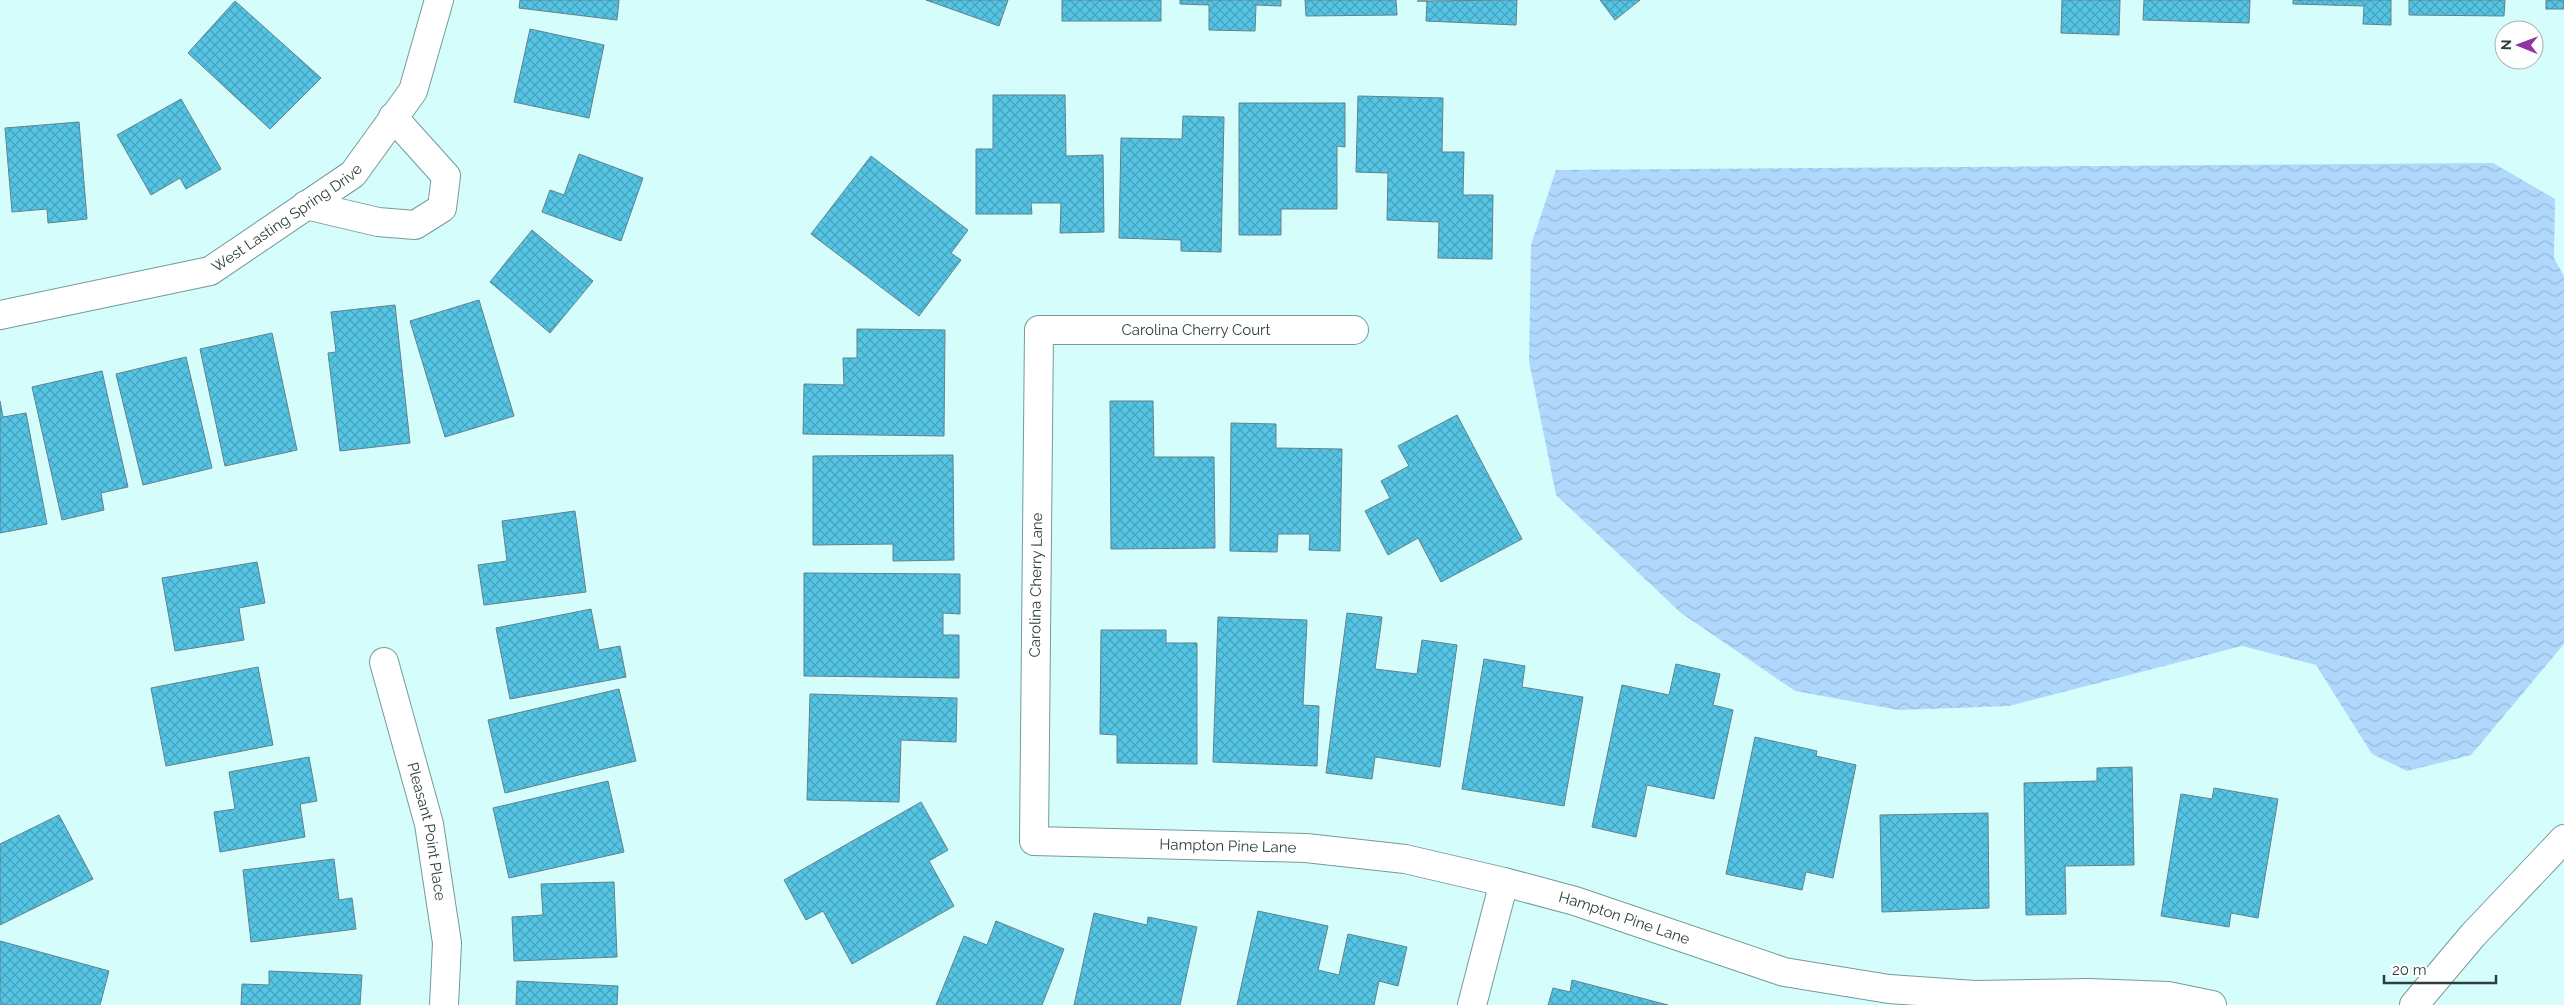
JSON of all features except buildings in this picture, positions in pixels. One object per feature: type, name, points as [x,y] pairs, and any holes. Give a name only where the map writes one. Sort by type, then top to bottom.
[{"type":"street","name":"West Lasting Spring Drive","points":[[0,315],[210,271],[352,174],[412,91],[439,0]]},
{"type":"street","points":[[306,205],[378,222],[415,225],[442,208],[446,176],[393,118]]},
{"type":"street","name":"Carolina Cherry Court","points":[[1039,330],[1354,330]]},
{"type":"street","name":"Carolina Cherry Lane","points":[[1034,841],[1039,330]]},
{"type":"street","name":"Pleasant Point Place","points":[[384,662],[429,824],[447,943],[444,1005]]},
{"type":"street","points":[[2414,1005],[2473,935],[2564,839]]},
{"type":"street","name":"Hampton Pine Lane","points":[[1034,841],[1306,848],[1405,859],[1576,901],[1784,972],[1889,989],[1975,1000],[2089,993],[2168,996],[2212,1005]]},
{"type":"street","points":[[1472,1005],[1504,882]]},
{"type":"water","points":[[2493,163],[2555,199],[2554,258],[2564,276],[2564,644],[2471,755],[2407,771],[2372,754],[2316,665],[2242,646],[2009,706],[1899,710],[1795,691],[1681,613],[1556,495],[1529,361],[1531,245],[1556,170]]}]
